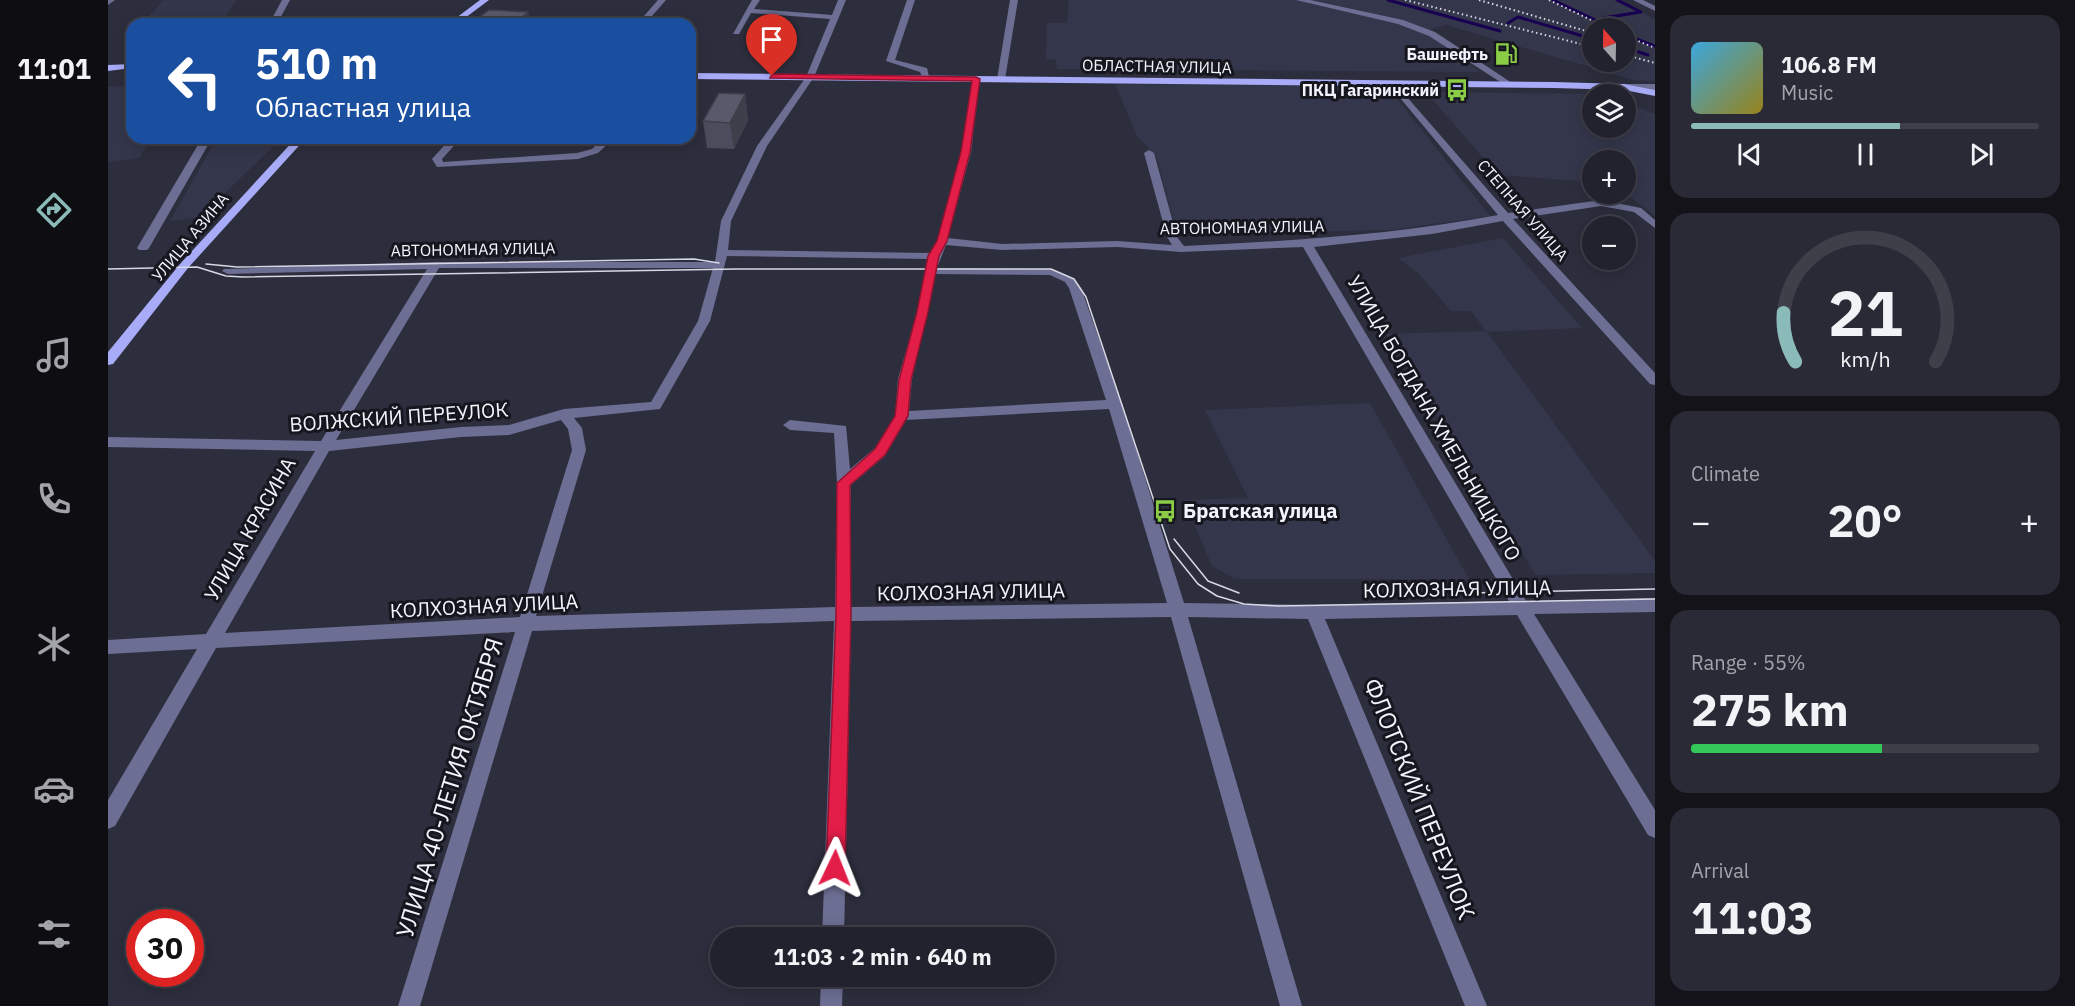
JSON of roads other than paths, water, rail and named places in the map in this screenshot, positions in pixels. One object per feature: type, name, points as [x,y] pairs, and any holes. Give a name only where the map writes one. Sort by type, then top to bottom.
[{"type":"main road","points":[[460,18],[485,0]]},
{"type":"main road","points":[[108,68],[126,66]]},
{"type":"main road","name":"ОБЛАСТНАЯ УЛИЦА","points":[[696,76],[1582,86]]},
{"type":"main road","name":"ОБЛАСТНАЯ УЛИЦА","points":[[1636,89],[1655,93]]},
{"type":"main road","name":"УЛИЦА АЗИНА","points":[[108,361],[184,266],[296,144]]},
{"type":"street","points":[[276,18],[286,0]]},
{"type":"street","points":[[646,18],[662,0]]},
{"type":"street","points":[[736,32],[756,0]]},
{"type":"street","points":[[720,259],[726,221],[762,146],[810,77],[832,17],[842,0]]},
{"type":"street","points":[[911,0],[890,61],[924,70],[927,79]]},
{"type":"street","points":[[1002,79],[1002,60],[1011,30],[1014,0]]},
{"type":"street","points":[[1300,0],[1400,22],[1432,34],[1511,85]]},
{"type":"street","points":[[1637,0],[1655,9]]},
{"type":"street","points":[[750,11],[832,17]]},
{"type":"street","points":[[843,483],[880,452],[902,416],[905,380],[932,264],[942,241],[966,152],[976,79]]},
{"type":"street","name":"СТЕПНАЯ УЛИЦА","points":[[1393,84],[1505,217],[1655,381]]},
{"type":"street","points":[[1636,87],[1655,87]]},
{"type":"street","points":[[143,248],[204,144]]},
{"type":"street","points":[[451,144],[437,159],[440,165],[578,156],[595,151],[603,144]]},
{"type":"street","points":[[1149,153],[1172,237],[1181,249]]},
{"type":"street","name":"АВТОНОМНАЯ УЛИЦА","points":[[942,241],[1002,247],[1117,244],[1181,249],[1307,244],[1432,231],[1505,217],[1601,203],[1637,210],[1655,225]]},
{"type":"street","name":"УЛИЦА БОГДАНА ХМЕЛЬНИЦКОГО","points":[[1307,244],[1522,609],[1655,828]]},
{"type":"street","name":"АВТОНОМНАЯ УЛИЦА","points":[[228,271],[720,259],[932,264]]},
{"type":"street","name":"ВОЛЖСКИЙ ПЕРЕУЛОК","points":[[108,442],[325,446],[460,432],[509,430],[564,414],[655,406],[704,321],[720,259]]},
{"type":"street","points":[[932,264],[1052,272],[1069,280],[1075,288],[1115,404],[1178,610],[1291,1006]]},
{"type":"street","name":"УЛИЦА КРАСИНА","points":[[108,819],[325,446],[435,265]]},
{"type":"street","points":[[902,416],[1115,404]]},
{"type":"street","name":"УЛИЦА 40-ЛЕТИЯ ОКТЯБРЯ","points":[[409,1006],[579,450],[575,428],[564,414]]},
{"type":"street","points":[[790,425],[841,429],[843,614],[833,927]]},
{"type":"street","name":"КОЛХОЗНАЯ УЛИЦА","points":[[108,646],[524,624],[843,614],[1178,610],[1314,612],[1655,605]]},
{"type":"street","name":"ФЛОТСКИЙ ПЕРЕУЛОК","points":[[1314,612],[1476,1006]]},
{"type":"street","points":[[831,1006],[832,987]]},
{"type":"waterway","points":[[1388,0],[1500,31]]},
{"type":"waterway","points":[[1553,0],[1591,18]]},
{"type":"waterway","points":[[1603,18],[1641,12],[1617,0]]},
{"type":"waterway","points":[[1508,23],[1518,17],[1582,36]]},
{"type":"waterway","points":[[1636,39],[1655,46]]},
{"type":"waterway","points":[[1636,51],[1648,55]]},
{"type":"tram line","points":[[206,264],[237,267],[694,259],[719,263]]},
{"type":"tram line","points":[[108,269],[197,267],[226,276],[243,277],[737,269],[1051,269],[1074,279],[1086,297],[1170,549],[1198,584],[1217,596],[1244,604],[1278,606],[1655,599]]},
{"type":"tram line","points":[[1174,539],[1208,581],[1239,593]]},
{"type":"tram line","points":[[1469,593],[1655,589]]},
{"type":"railway","points":[[1405,0],[1582,44]]},
{"type":"railway","points":[[1479,0],[1582,30]]},
{"type":"railway","points":[[1549,0],[1587,18]]},
{"type":"railway","points":[[1636,40],[1655,48]]},
{"type":"railway","points":[[1636,58],[1655,63]]},
{"type":"place","name":"Башнефть","points":[[1506,54]]},
{"type":"place","name":"ПКЦ Гагаринский","points":[[1457,90]]},
{"type":"place","name":"Братская улица","points":[[1165,511]]}]
